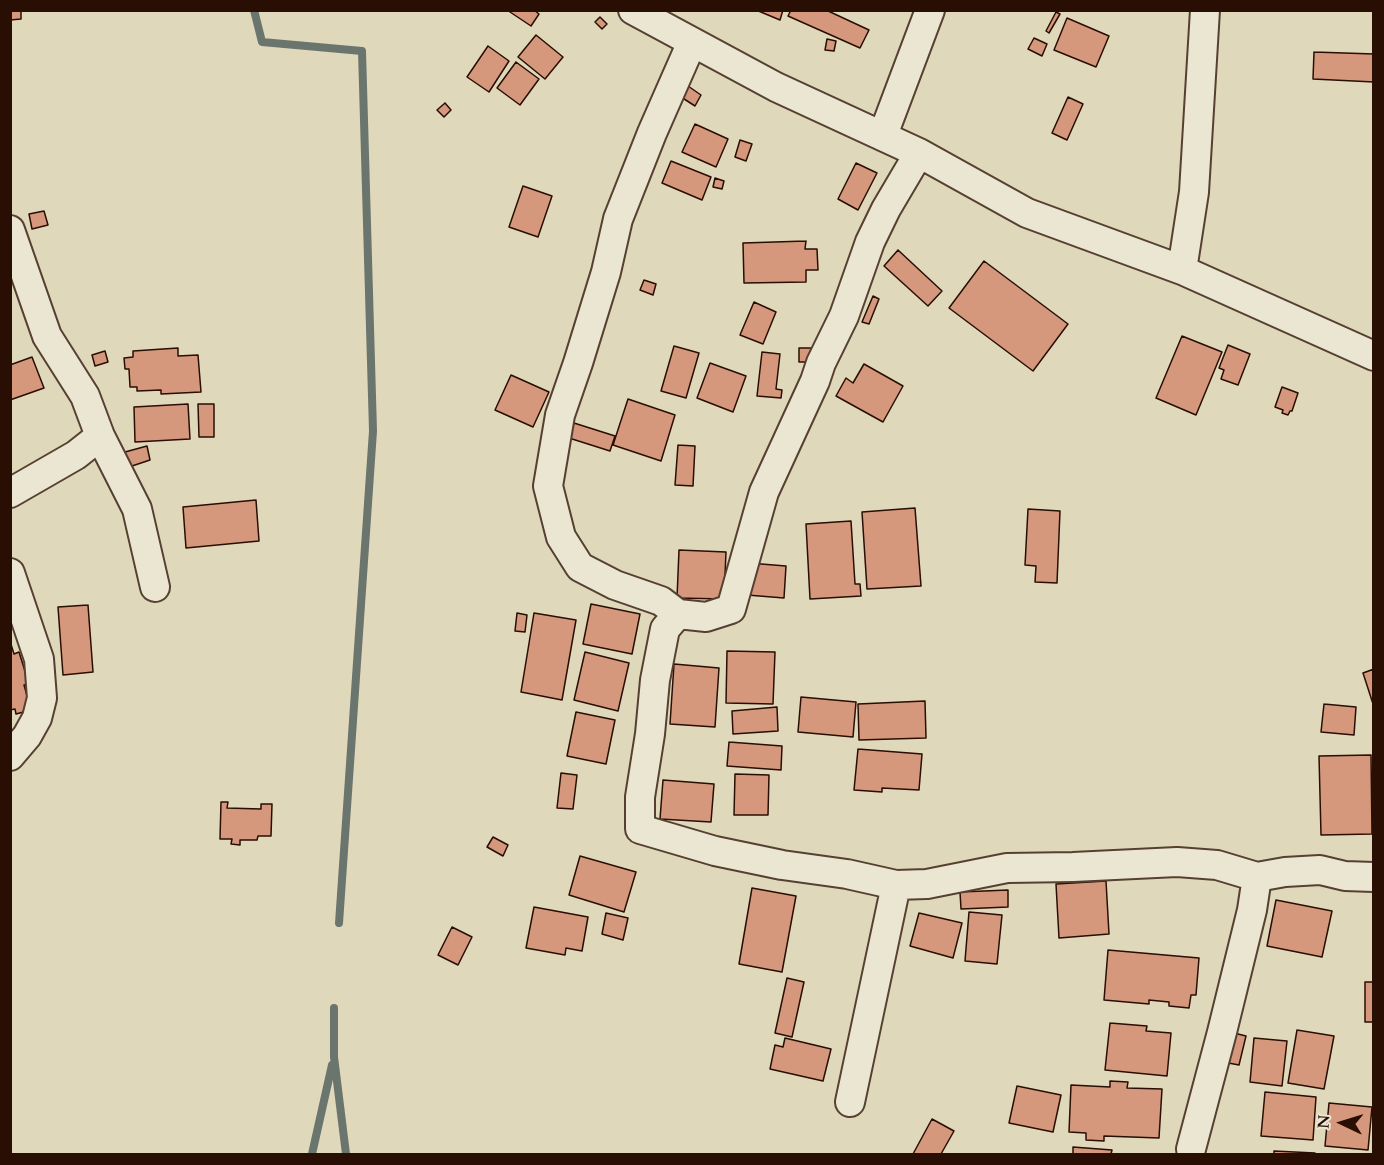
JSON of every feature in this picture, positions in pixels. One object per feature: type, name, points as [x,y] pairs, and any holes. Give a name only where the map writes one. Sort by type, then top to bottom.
[{"type":"street","points":[[633,10],[663,18],[692,42],[776,87],[919,153],[1026,213],[1182,270],[1374,356]]},
{"type":"street","points":[[883,135],[930,10]]},
{"type":"street","points":[[1182,270],[1194,192],[1205,10]]},
{"type":"street","points":[[692,42],[652,133],[618,219],[606,272],[560,415],[548,486],[561,537],[580,567],[615,585],[661,601],[678,614],[706,617],[731,609],[764,492],[815,381],[820,363],[844,316],[870,242],[886,209],[919,153]]},
{"type":"street","points":[[10,230],[47,336],[86,396],[100,436],[137,509],[155,587]]},
{"type":"street","points":[[10,493],[76,455],[100,436]]},
{"type":"street","points":[[10,573],[39,659],[42,698],[37,718],[27,736],[10,756]]},
{"type":"street","points":[[678,614],[665,629],[655,680],[650,734],[640,797],[640,829],[715,851],[896,885],[927,884],[1007,868],[1177,862],[1217,865],[1257,877],[1284,872],[1320,870],[1345,876],[1374,877]]},
{"type":"street","points":[[1191,1149],[1250,921],[1257,877]]},
{"type":"street","points":[[850,1102],[896,885]]},
{"type":"building","points":[[10,10],[21,10],[21,19],[10,20]]},
{"type":"building","points":[[507,10],[534,10],[539,14],[531,26]]},
{"type":"building","points":[[756,10],[783,10],[780,20]]},
{"type":"building","points":[[791,10],[826,10],[869,30],[860,48],[788,16]]},
{"type":"building","points":[[1056,12],[1060,14],[1049,33],[1046,31]]},
{"type":"building","points":[[600,17],[607,24],[602,29],[595,22]]},
{"type":"building","points":[[1067,18],[1109,36],[1096,67],[1054,50]]},
{"type":"building","points":[[536,35],[563,57],[545,79],[518,57]]},
{"type":"building","points":[[1034,38],[1047,44],[1042,56],[1028,49]]},
{"type":"building","points":[[827,39],[836,41],[834,51],[825,50]]},
{"type":"building","points":[[488,46],[509,61],[489,92],[467,77]]},
{"type":"building","points":[[1314,52],[1374,54],[1374,82],[1313,79]]},
{"type":"building","points":[[516,62],[539,79],[520,105],[497,88]]},
{"type":"building","points":[[688,86],[701,95],[695,106],[681,97]]},
{"type":"building","points":[[1068,97],[1083,104],[1067,140],[1052,133]]},
{"type":"building","points":[[445,103],[451,110],[444,117],[437,110]]},
{"type":"building","points":[[695,124],[728,139],[716,167],[682,152]]},
{"type":"building","points":[[740,140],[752,144],[746,161],[735,157]]},
{"type":"building","points":[[671,161],[711,177],[702,200],[662,183]]},
{"type":"building","points":[[856,163],[877,173],[858,210],[838,199]]},
{"type":"building","points":[[715,178],[724,181],[722,189],[713,187]]},
{"type":"building","points":[[523,186],[552,196],[538,237],[509,227]]},
{"type":"building","points":[[44,211],[48,225],[32,229],[29,214]]},
{"type":"building","points":[[806,241],[805,249],[817,249],[818,270],[806,270],[806,282],[744,283],[743,243]]},
{"type":"building","points":[[898,250],[942,291],[928,306],[884,266]]},
{"type":"building","points":[[984,261],[1068,324],[1033,371],[949,308]]},
{"type":"building","points":[[644,280],[656,284],[653,295],[640,290]]},
{"type":"building","points":[[873,296],[879,299],[869,324],[862,322]]},
{"type":"building","points":[[754,302],[776,312],[763,344],[740,335]]},
{"type":"building","points":[[1182,336],[1222,352],[1196,415],[1156,398]]},
{"type":"building","points":[[1228,345],[1250,354],[1238,385],[1221,379],[1224,370],[1219,368]]},
{"type":"building","points":[[674,346],[699,353],[686,398],[661,391]]},
{"type":"building","points":[[178,348],[178,356],[198,355],[201,392],[161,394],[161,390],[137,391],[137,387],[130,387],[129,369],[125,369],[124,358],[133,357],[133,351]]},
{"type":"building","points":[[799,348],[813,348],[812,362],[799,362]]},
{"type":"building","points":[[105,351],[108,362],[95,366],[92,355]]},
{"type":"building","points":[[762,352],[780,354],[776,389],[782,390],[781,398],[757,396]]},
{"type":"building","points":[[32,357],[44,388],[10,400],[10,365]]},
{"type":"building","points":[[710,363],[746,376],[733,412],[697,398]]},
{"type":"building","points":[[864,364],[903,386],[883,422],[836,396],[846,378],[853,383]]},
{"type":"building","points":[[511,375],[549,392],[533,427],[495,410]]},
{"type":"building","points":[[1282,387],[1298,393],[1292,411],[1288,415],[1275,407]]},
{"type":"building","points":[[628,399],[675,415],[661,461],[613,445]]},
{"type":"building","points":[[188,404],[190,439],[135,442],[134,407]]},
{"type":"building","points":[[198,404],[214,404],[214,437],[199,437]]},
{"type":"building","points":[[574,423],[615,436],[610,451],[569,438]]},
{"type":"building","points":[[678,445],[695,446],[693,486],[675,485]]},
{"type":"building","points":[[147,446],[150,460],[129,467],[125,452]]},
{"type":"building","points":[[256,500],[259,541],[186,548],[183,507]]},
{"type":"building","points":[[915,508],[921,586],[867,589],[862,512]]},
{"type":"building","points":[[1028,509],[1060,511],[1057,583],[1035,582],[1036,566],[1025,565]]},
{"type":"building","points":[[851,521],[855,584],[860,584],[861,596],[810,599],[806,524]]},
{"type":"building","points":[[679,550],[726,552],[724,599],[677,598]]},
{"type":"building","points":[[749,563],[786,566],[784,598],[747,595]]},
{"type":"building","points":[[591,604],[640,614],[632,654],[583,644]]},
{"type":"building","points":[[88,605],[93,672],[63,675],[58,607]]},
{"type":"building","points":[[517,613],[527,615],[525,632],[515,631]]},
{"type":"building","points":[[534,613],[576,620],[562,700],[521,692]]},
{"type":"building","points":[[10,641],[14,654],[19,652],[29,684],[24,685],[31,710],[16,714],[15,709],[10,710]]},
{"type":"building","points":[[727,651],[775,652],[773,704],[726,703]]},
{"type":"building","points":[[585,652],[629,663],[618,711],[574,700]]},
{"type":"building","points":[[674,664],[719,668],[715,727],[670,724]]},
{"type":"building","points":[[1374,669],[1374,707],[1363,673]]},
{"type":"building","points":[[801,697],[856,702],[853,737],[798,732]]},
{"type":"building","points":[[925,701],[926,738],[859,740],[858,704]]},
{"type":"building","points":[[1324,704],[1356,707],[1354,735],[1321,732]]},
{"type":"building","points":[[777,707],[778,731],[733,734],[732,711]]},
{"type":"building","points":[[576,712],[615,720],[606,764],[567,756]]},
{"type":"building","points":[[729,742],[782,746],[781,770],[727,766]]},
{"type":"building","points":[[858,749],[922,754],[919,790],[882,788],[882,792],[854,790]]},
{"type":"building","points":[[1371,755],[1372,834],[1321,835],[1319,756]]},
{"type":"building","points":[[561,773],[577,775],[573,809],[557,808]]},
{"type":"building","points":[[735,774],[769,775],[768,815],[734,815]]},
{"type":"building","points":[[663,780],[714,784],[711,822],[660,819]]},
{"type":"building","points":[[221,802],[228,802],[227,808],[261,809],[261,804],[272,804],[271,836],[258,836],[257,840],[240,840],[240,845],[231,844],[232,839],[220,839]]},
{"type":"building","points":[[493,837],[508,845],[503,856],[487,847]]},
{"type":"building","points":[[580,856],[636,872],[624,912],[569,895]]},
{"type":"building","points":[[1106,881],[1109,934],[1059,938],[1056,884]]},
{"type":"building","points":[[752,888],[796,896],[782,972],[739,964]]},
{"type":"building","points":[[1008,890],[1008,907],[961,909],[960,892]]},
{"type":"building","points":[[1276,900],[1332,911],[1322,957],[1267,946]]},
{"type":"building","points":[[534,907],[588,917],[582,951],[566,948],[565,955],[526,948]]},
{"type":"building","points":[[969,912],[1002,915],[997,964],[965,961]]},
{"type":"building","points":[[606,913],[628,918],[623,940],[602,934]]},
{"type":"building","points":[[919,913],[962,923],[953,958],[910,946]]},
{"type":"building","points":[[452,927],[472,937],[458,965],[438,955]]},
{"type":"building","points":[[1108,950],[1199,958],[1196,995],[1191,995],[1189,1008],[1169,1006],[1169,1002],[1149,1000],[1149,1004],[1104,1000]]},
{"type":"building","points":[[787,978],[804,982],[792,1037],[775,1033]]},
{"type":"building","points":[[1365,982],[1374,982],[1374,1022],[1365,1022]]},
{"type":"building","points":[[1110,1023],[1147,1026],[1146,1031],[1171,1033],[1167,1076],[1105,1070]]},
{"type":"building","points":[[1297,1030],[1334,1036],[1324,1089],[1288,1083]]},
{"type":"building","points":[[1230,1032],[1246,1036],[1239,1065],[1223,1062]]},
{"type":"building","points":[[785,1038],[831,1049],[823,1081],[770,1069],[775,1045],[783,1047]]},
{"type":"building","points":[[1254,1038],[1287,1041],[1282,1086],[1250,1082]]},
{"type":"building","points":[[1110,1081],[1128,1082],[1127,1088],[1162,1089],[1159,1138],[1104,1136],[1104,1141],[1086,1140],[1086,1133],[1069,1132],[1071,1085],[1110,1087]]},
{"type":"building","points":[[1017,1086],[1061,1095],[1053,1132],[1009,1123]]},
{"type":"building","points":[[1265,1092],[1316,1097],[1313,1140],[1261,1136]]},
{"type":"building","points":[[1329,1103],[1372,1107],[1368,1150],[1325,1146]]},
{"type":"building","points":[[932,1119],[954,1131],[941,1154],[913,1154]]},
{"type":"building","points":[[1073,1147],[1112,1150],[1111,1154],[1073,1154]]},
{"type":"building","points":[[1274,1151],[1315,1153],[1315,1154],[1274,1154]]},
{"type":"waterway","points":[[254,10],[262,42],[362,51],[373,431],[339,923]]},
{"type":"waterway","points":[[334,1008],[334,1057],[346,1154]]},
{"type":"waterway","points":[[312,1154],[332,1065]]}]
